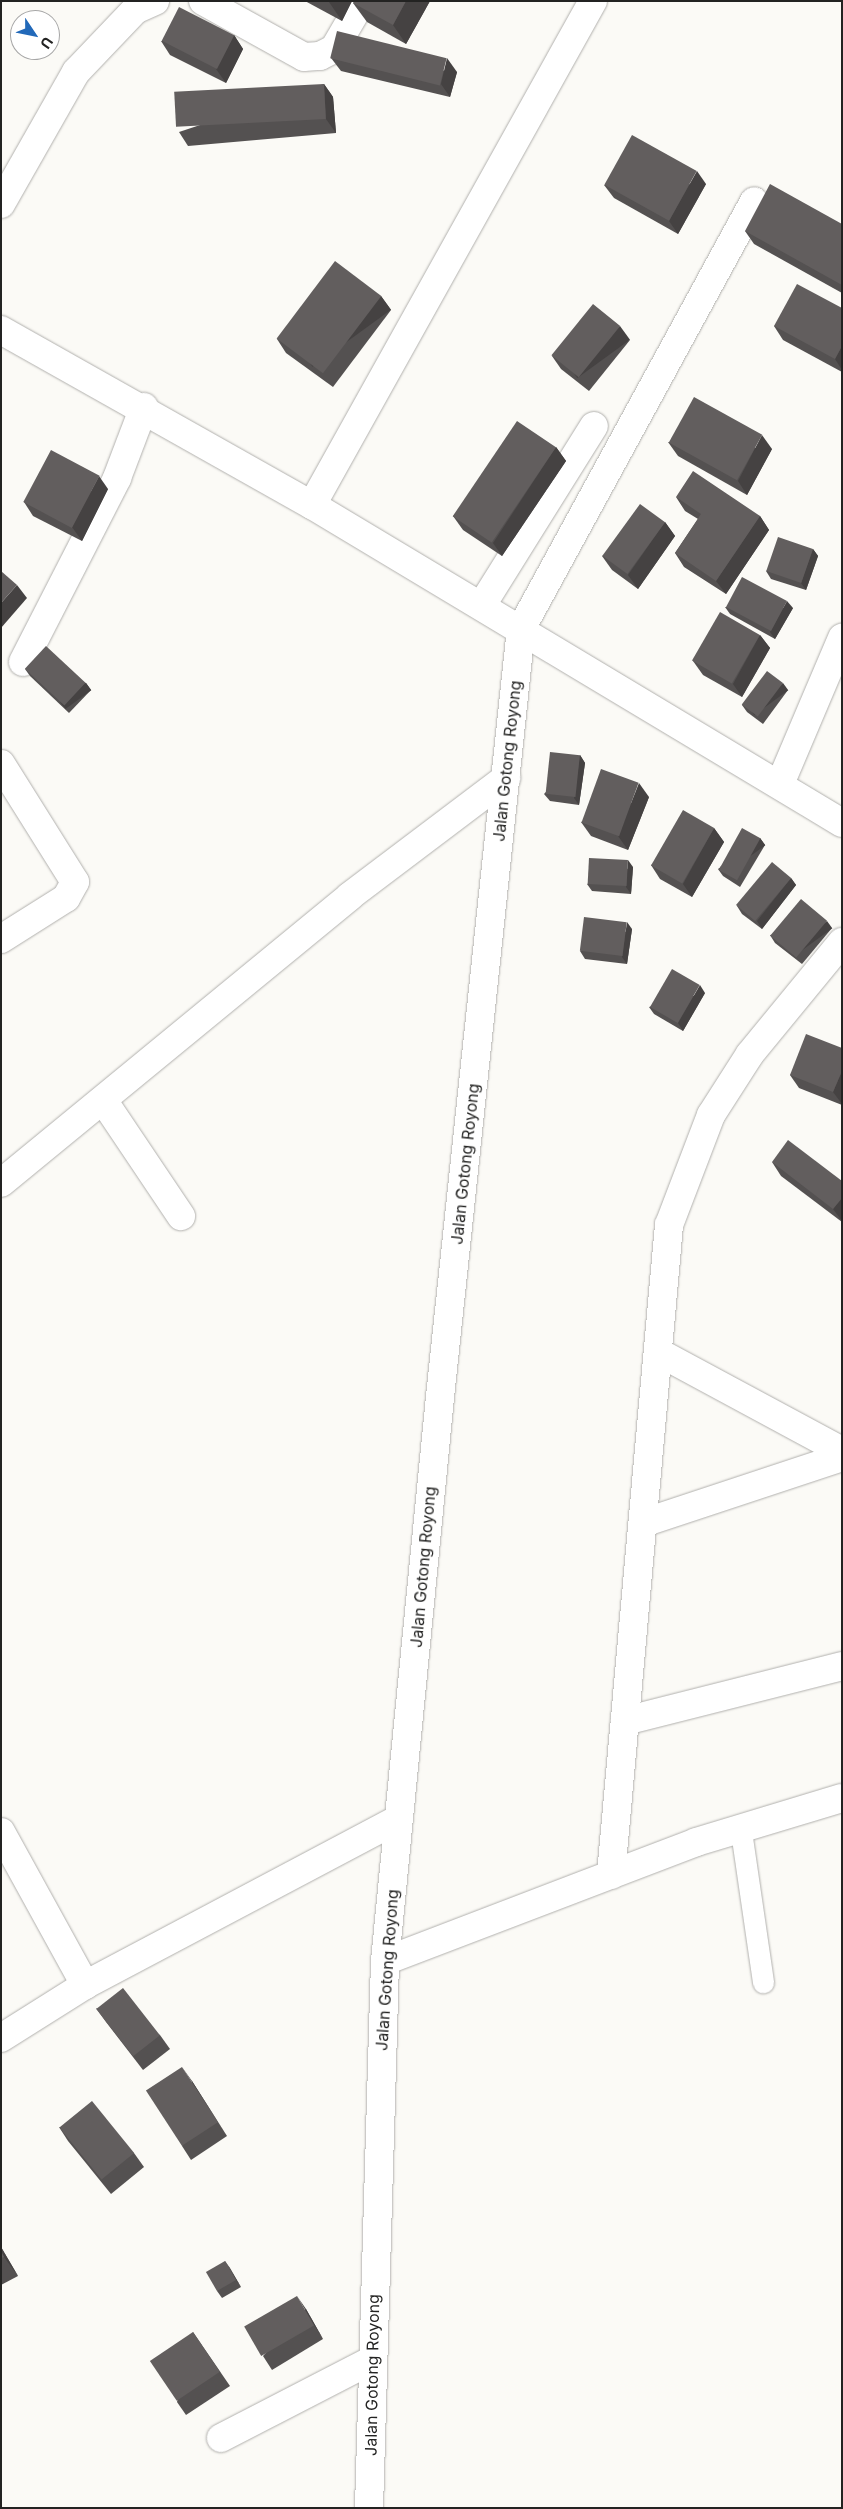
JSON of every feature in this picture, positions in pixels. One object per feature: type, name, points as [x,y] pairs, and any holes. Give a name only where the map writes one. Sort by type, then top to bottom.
[{"type":"street","points":[[5,188],[76,72],[136,10],[155,1]]},
{"type":"street","points":[[203,1],[304,57],[320,56],[334,49],[362,1]]},
{"type":"street","points":[[312,505],[593,1]]},
{"type":"street","points":[[521,629],[754,201]]},
{"type":"street","points":[[1,330],[144,407],[312,505],[482,605],[842,823]]},
{"type":"street","points":[[23,662],[117,478],[144,407]]},
{"type":"street","points":[[482,605],[594,426]]},
{"type":"street","name":"Jalan Gotong Royong","points":[[369,2508],[385,1960],[440,1397],[521,629]]},
{"type":"street","points":[[780,784],[842,638]]},
{"type":"street","points":[[1,764],[75,882],[66,898],[1,939]]},
{"type":"street","points":[[1,1183],[350,896],[506,778]]},
{"type":"street","points":[[1,929],[28,923]]},
{"type":"street","points":[[611,1875],[669,1225],[711,1115],[750,1054],[842,942]]},
{"type":"street","points":[[103,1100],[181,1216]]},
{"type":"street","points":[[658,1352],[842,1451]]},
{"type":"street","points":[[643,1523],[842,1457]]},
{"type":"street","points":[[625,1721],[842,1666]]},
{"type":"street","points":[[385,1960],[696,1842],[741,1831],[842,1798]]},
{"type":"street","points":[[1,2038],[85,1985],[399,1819]]},
{"type":"street","points":[[1,1832],[85,1985]]},
{"type":"street","points":[[221,2438],[372,2360]]},
{"type":"lane","points":[[741,1831],[763,1982]]},
{"type":"building","points":[[354,1],[406,1],[393,25],[353,3]]},
{"type":"building","points":[[179,7],[234,35],[217,69],[162,41]]},
{"type":"building","points":[[337,31],[447,58],[440,86],[330,58]]},
{"type":"building","points":[[324,84],[326,119],[176,127],[174,92]]},
{"type":"building","points":[[632,135],[697,171],[669,221],[604,185]]},
{"type":"building","points":[[770,184],[842,224],[842,285],[745,231]]},
{"type":"building","points":[[335,261],[381,296],[323,373],[277,338]]},
{"type":"building","points":[[797,284],[842,308],[842,346],[835,359],[774,326]]},
{"type":"building","points":[[593,304],[620,326],[579,377],[551,355]]},
{"type":"building","points":[[694,397],[762,435],[737,480],[669,442]]},
{"type":"building","points":[[517,421],[556,447],[492,543],[453,516]]},
{"type":"building","points":[[51,450],[100,476],[72,528],[23,502]]},
{"type":"building","points":[[693,471],[760,516],[716,581],[675,553],[701,514],[676,497]]},
{"type":"building","points":[[640,504],[665,522],[627,574],[602,556]]},
{"type":"building","points":[[778,537],[813,549],[801,583],[766,571]]},
{"type":"building","points":[[1,571],[17,585],[1,603]]},
{"type":"building","points":[[742,577],[787,601],[771,631],[726,607]]},
{"type":"building","points":[[720,612],[760,635],[732,683],[692,660]]},
{"type":"building","points":[[46,646],[85,683],[64,705],[25,669]]},
{"type":"building","points":[[767,671],[783,683],[758,717],[742,705]]},
{"type":"building","points":[[550,752],[580,755],[575,797],[546,794]]},
{"type":"building","points":[[601,769],[639,783],[619,836],[582,823]]},
{"type":"building","points":[[683,810],[714,828],[682,883],[651,865]]},
{"type":"building","points":[[742,828],[760,838],[737,880],[719,870]]},
{"type":"building","points":[[589,858],[628,860],[627,886],[588,884]]},
{"type":"building","points":[[772,862],[791,878],[755,921],[736,905]]},
{"type":"building","points":[[801,899],[827,921],[796,958],[770,936]]},
{"type":"building","points":[[584,917],[627,922],[623,956],[580,951]]},
{"type":"building","points":[[672,969],[700,985],[678,1023],[650,1007]]},
{"type":"building","points":[[806,1034],[842,1048],[842,1071],[833,1092],[790,1075]]},
{"type":"building","points":[[788,1140],[842,1181],[842,1198],[833,1209],[772,1162]]},
{"type":"building","points":[[123,1988],[160,2035],[133,2056],[96,2009]]},
{"type":"building","points":[[182,2067],[218,2122],[182,2146],[146,2090]]},
{"type":"building","points":[[92,2101],[134,2153],[102,2180],[59,2127]]},
{"type":"building","points":[[225,2261],[236,2280],[217,2291],[206,2272]]},
{"type":"building","points":[[297,2296],[314,2325],[261,2356],[244,2326]]},
{"type":"building","points":[[193,2332],[220,2372],[177,2401],[150,2361]]}]
